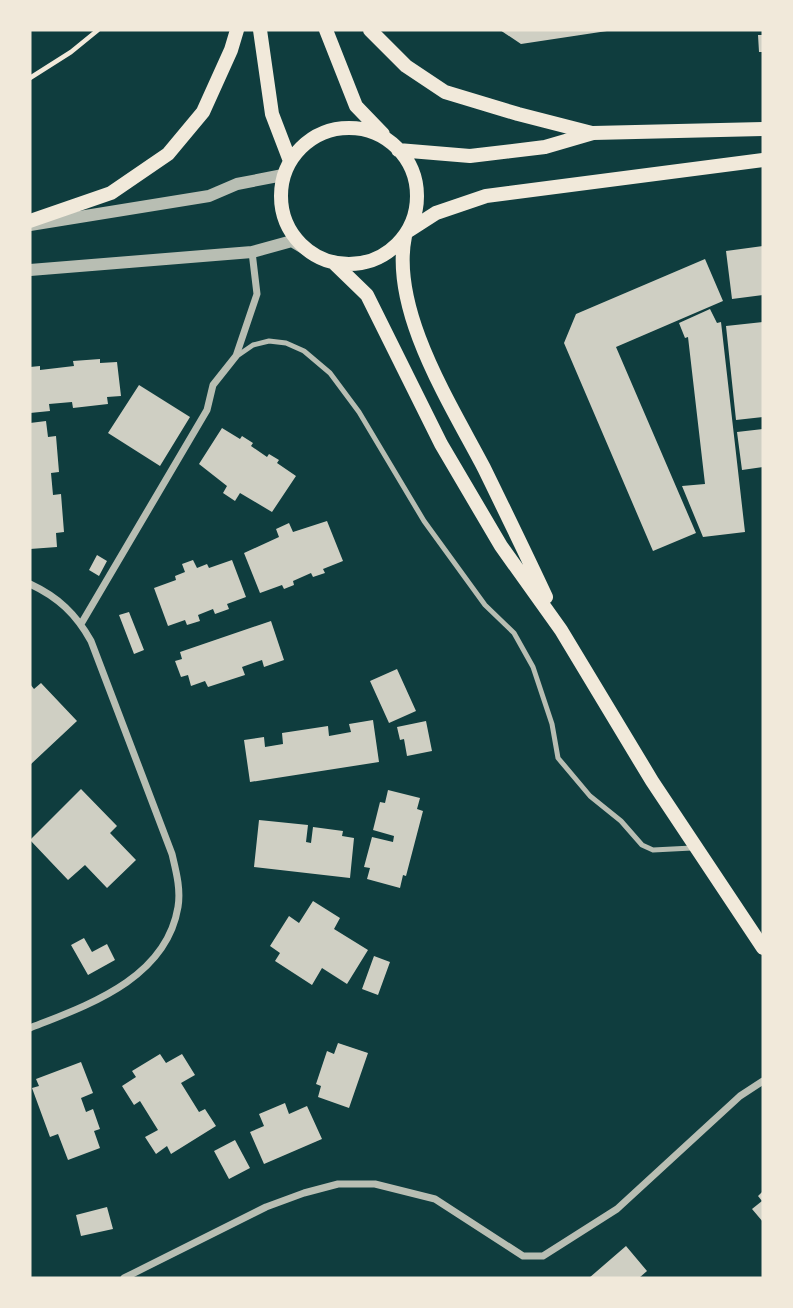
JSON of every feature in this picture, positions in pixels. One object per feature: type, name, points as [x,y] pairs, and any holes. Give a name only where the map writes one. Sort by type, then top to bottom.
[{"type":"main road","points":[[30,223],[111,192],[168,154],[203,112],[231,50],[237,30]]},
{"type":"main road","points":[[260,30],[272,114],[290,161]]},
{"type":"main road","points":[[326,30],[356,106],[406,159],[414,177],[417,195],[415,214],[401,254],[405,295],[424,349],[512,523],[561,631]]},
{"type":"main road","points":[[370,30],[406,66],[445,92],[593,133]]},
{"type":"main road","points":[[763,129],[593,133],[545,147],[470,156],[394,145],[372,131],[354,127],[335,129],[317,135],[301,146],[283,175],[281,200],[287,224],[301,244],[328,261],[367,295],[441,444],[501,546],[561,631],[695,848],[763,948]]},
{"type":"main road","points":[[328,261],[361,263],[374,260],[396,246],[406,234],[436,213],[486,196],[763,160]]},
{"type":"street","points":[[30,223],[209,196],[237,184],[283,175]]},
{"type":"street","points":[[30,270],[252,252],[292,241],[328,261]]},
{"type":"street","points":[[81,624],[207,410],[212,385],[236,356],[257,294],[252,252]]},
{"type":"street","points":[[30,584],[58,600],[81,624],[91,641],[172,854],[178,881],[178,907],[170,932],[158,954],[141,972],[82,1008],[30,1028]]},
{"type":"street","points":[[124,1278],[266,1207],[338,1184],[375,1184],[435,1199],[523,1256],[543,1256],[617,1209],[740,1096],[763,1081]]},
{"type":"lane","points":[[236,356],[253,345],[269,341],[286,343],[304,351],[330,373],[359,412],[424,521],[485,605],[514,633],[533,667],[552,724],[558,758],[590,796],[621,821],[642,845],[653,850],[695,848]]},
{"type":"path","points":[[30,78],[71,52],[98,30]]},
{"type":"building","points":[[500,30],[606,30],[607,31],[521,44]]},
{"type":"building","points":[[758,35],[763,35],[763,52],[759,52]]},
{"type":"building","points":[[763,246],[763,295],[732,299],[726,251]]},
{"type":"building","points":[[705,259],[723,301],[616,347],[696,533],[653,551],[564,343],[576,314]]},
{"type":"building","points":[[710,309],[717,323],[721,322],[745,532],[703,537],[682,486],[705,484],[688,337],[685,338],[679,323]]},
{"type":"building","points":[[763,322],[763,417],[736,420],[726,326]]},
{"type":"building","points":[[100,359],[100,363],[117,362],[121,396],[107,397],[108,404],[73,408],[72,402],[49,404],[50,411],[30,413],[30,367],[40,366],[40,370],[74,366],[73,361]]},
{"type":"building","points":[[139,385],[190,417],[160,466],[108,433]]},
{"type":"building","points":[[46,421],[48,437],[56,436],[59,472],[51,473],[53,495],[61,494],[64,532],[56,533],[57,547],[30,549],[30,423]]},
{"type":"building","points":[[222,428],[253,443],[251,446],[267,457],[269,454],[279,460],[277,463],[296,476],[272,512],[240,493],[235,501],[223,493],[227,486],[199,464]]},
{"type":"building","points":[[763,429],[763,467],[742,470],[737,432]]},
{"type":"building","points":[[327,521],[343,561],[323,569],[325,573],[313,577],[311,573],[293,581],[294,585],[284,589],[282,585],[260,593],[244,553],[279,537],[276,529],[289,523],[293,532]]},
{"type":"building","points":[[97,555],[107,561],[99,576],[89,570]]},
{"type":"building","points":[[193,560],[197,568],[207,564],[209,568],[232,560],[246,597],[227,604],[229,609],[215,614],[213,609],[198,615],[200,621],[187,625],[185,620],[168,626],[154,588],[176,580],[175,576],[185,572],[182,564]]},
{"type":"building","points":[[129,612],[144,650],[134,654],[119,615]]},
{"type":"building","points":[[271,621],[284,660],[264,667],[262,660],[242,667],[245,675],[208,687],[205,681],[191,686],[188,675],[181,677],[175,661],[182,659],[180,652]]},
{"type":"building","points":[[397,669],[416,711],[389,723],[370,681]]},
{"type":"building","points":[[41,683],[77,721],[30,765],[30,684],[34,689]]},
{"type":"building","points":[[373,720],[379,762],[250,782],[244,740],[264,737],[265,747],[283,744],[282,733],[328,726],[329,736],[351,732],[349,724]]},
{"type":"building","points":[[426,721],[432,751],[407,756],[404,739],[400,740],[397,727]]},
{"type":"building","points":[[81,789],[117,826],[110,833],[136,860],[107,888],[85,865],[68,880],[30,840]]},
{"type":"building","points":[[388,790],[420,798],[417,809],[423,811],[406,876],[403,875],[400,888],[367,879],[370,868],[364,867],[372,837],[393,842],[394,836],[373,830],[380,802],[385,803]]},
{"type":"building","points":[[259,820],[308,825],[306,842],[311,843],[313,827],[343,831],[342,836],[354,838],[350,878],[254,867]]},
{"type":"building","points":[[313,901],[340,918],[334,929],[368,950],[347,984],[322,968],[312,985],[275,961],[280,953],[270,946],[289,916],[299,923]]},
{"type":"building","points":[[84,938],[92,952],[107,944],[115,960],[88,975],[71,945]]},
{"type":"building","points":[[374,956],[390,962],[378,995],[362,989]]},
{"type":"building","points":[[338,1043],[368,1053],[349,1108],[318,1097],[321,1086],[316,1084],[327,1051],[334,1054]]},
{"type":"building","points":[[160,1054],[166,1063],[182,1054],[195,1075],[181,1083],[199,1112],[205,1109],[216,1126],[171,1154],[167,1146],[156,1154],[145,1137],[158,1130],[140,1101],[134,1105],[122,1086],[136,1077],[132,1071]]},
{"type":"building","points":[[81,1062],[93,1093],[81,1098],[86,1112],[93,1109],[100,1129],[94,1131],[100,1148],[68,1160],[58,1134],[50,1137],[32,1088],[39,1086],[36,1079]]},
{"type":"building","points":[[285,1103],[289,1114],[307,1106],[322,1139],[264,1164],[250,1132],[264,1126],[259,1114]]},
{"type":"building","points":[[235,1140],[250,1168],[229,1179],[214,1151]]},
{"type":"building","points":[[763,1191],[763,1222],[752,1209],[762,1201],[758,1196]]},
{"type":"building","points":[[107,1207],[113,1229],[81,1236],[76,1215]]},
{"type":"building","points":[[626,1246],[647,1271],[639,1278],[589,1278]]}]
